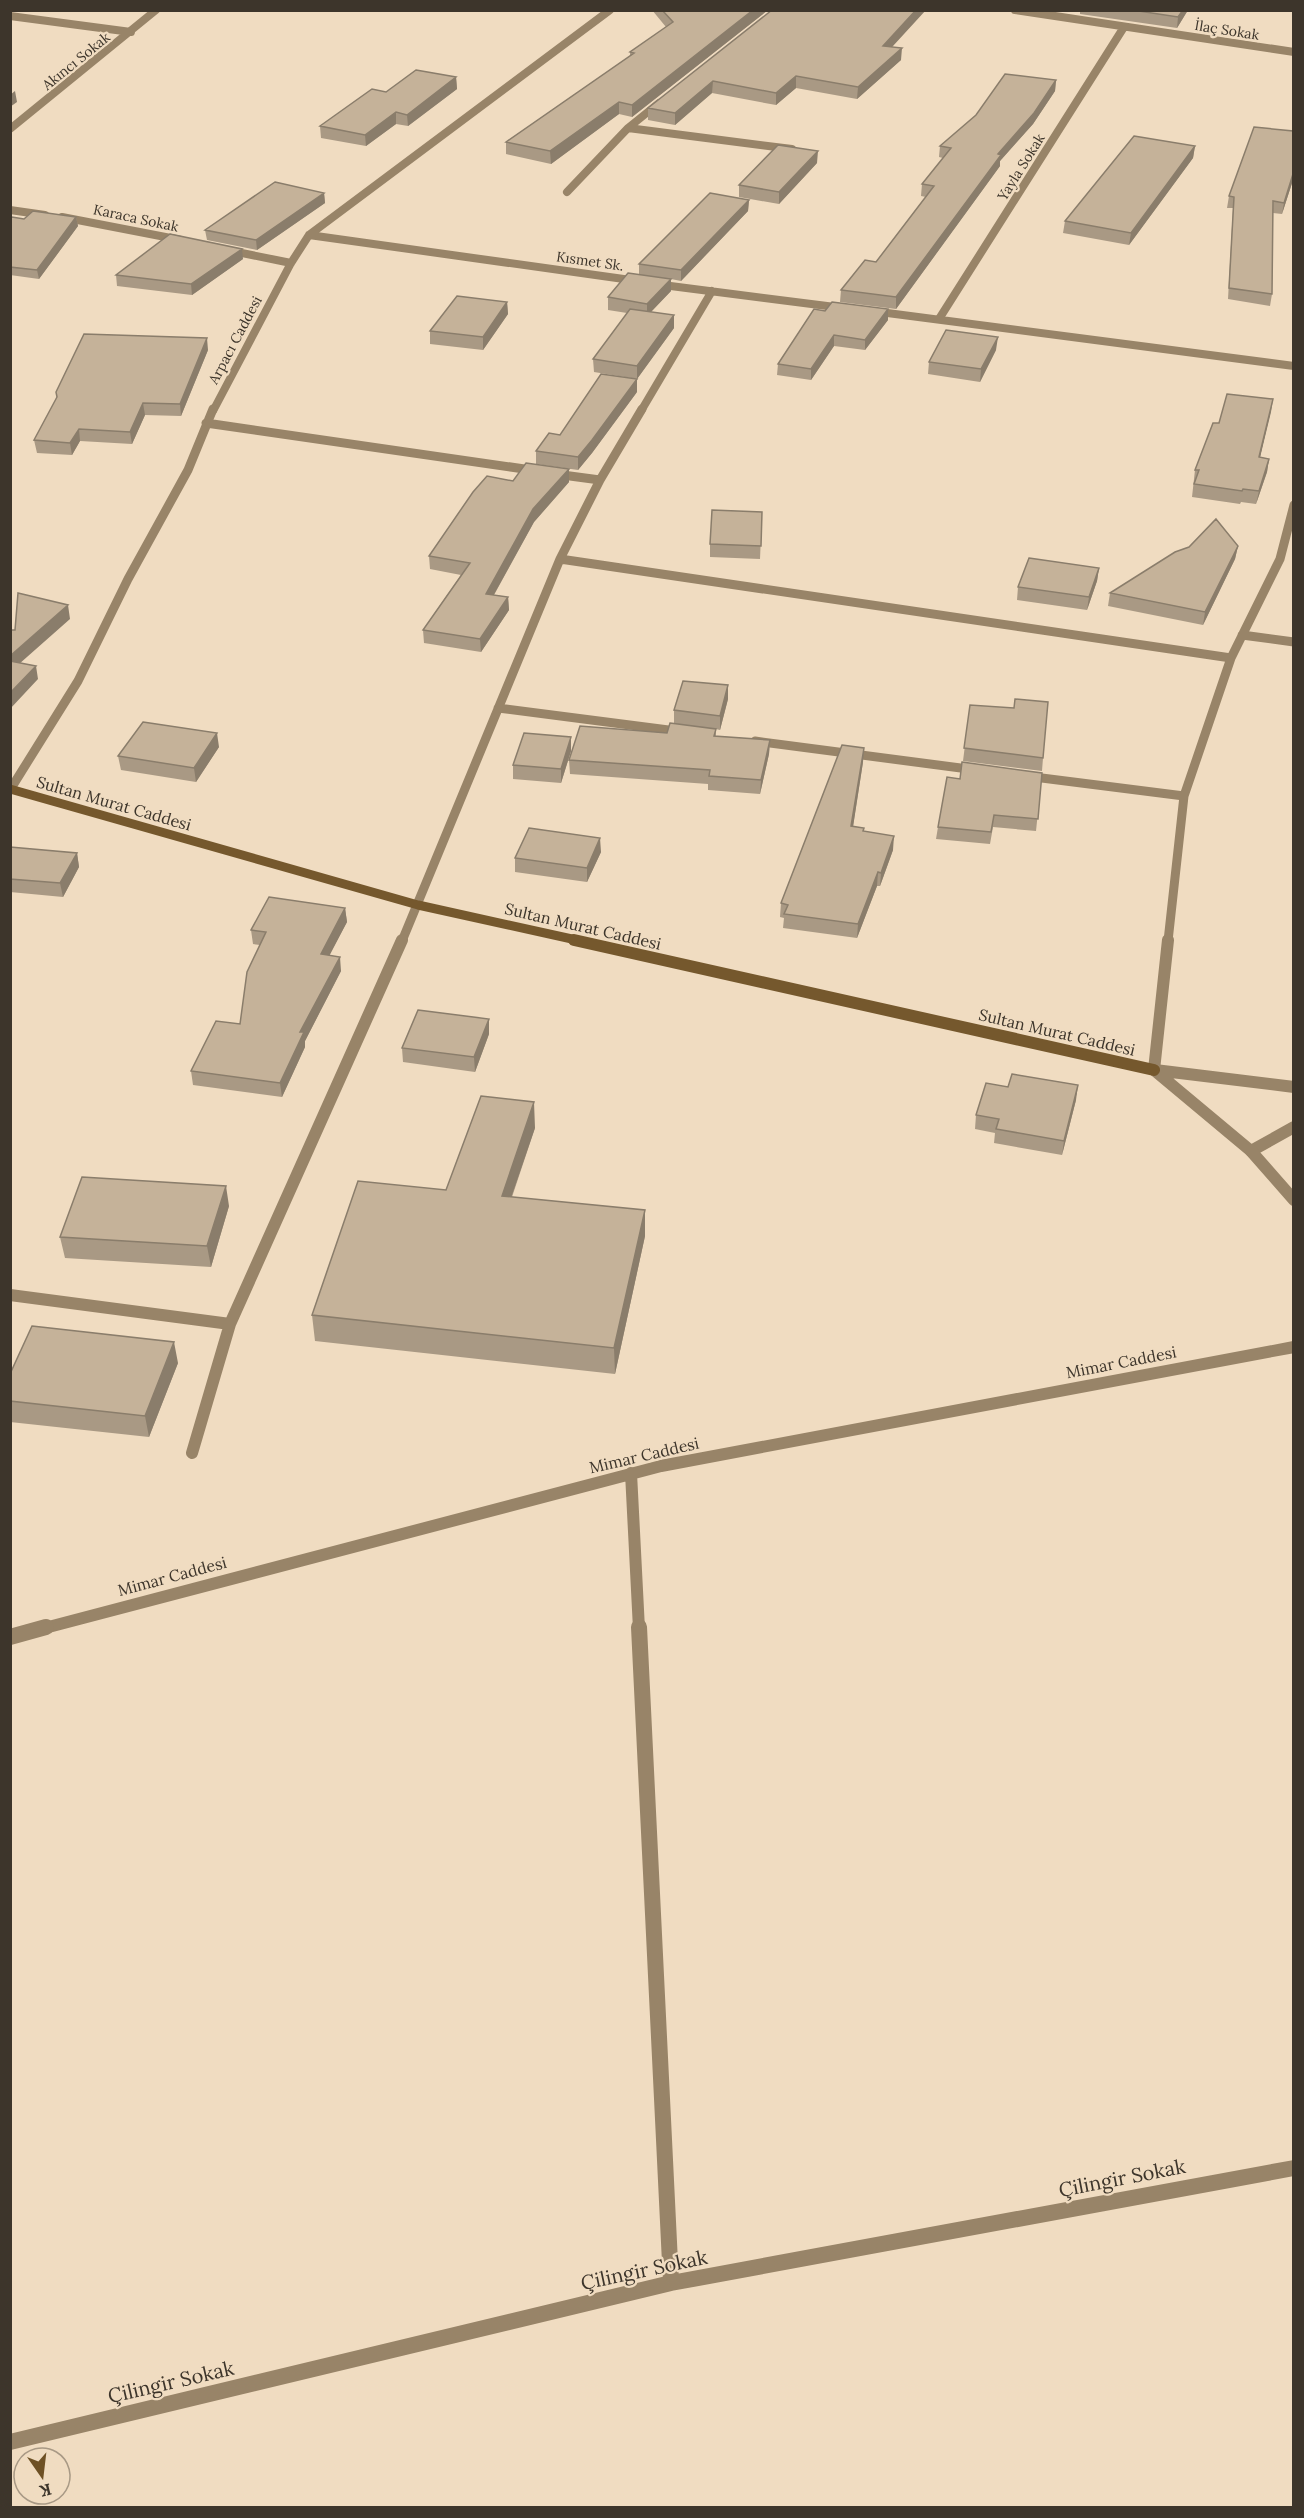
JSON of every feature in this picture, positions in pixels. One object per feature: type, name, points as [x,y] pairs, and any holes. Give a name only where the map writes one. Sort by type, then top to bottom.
[{"type":"main road","name":"Sultan Murat Caddesi","points":[[11,789],[418,905],[1154,1070]]},
{"type":"street","name":"Akıncı Sokak","points":[[10,129],[156,10]]},
{"type":"street","name":"Arpacı Caddesi","points":[[11,789],[78,681],[128,579],[188,470],[206,423],[291,263],[309,235],[610,10]]},
{"type":"street","name":"İlaç Sokak","points":[[1015,10],[1293,52]]},
{"type":"street","points":[[10,16],[131,32]]},
{"type":"street","name":"Yayla Sokak","points":[[939,319],[1124,27]]},
{"type":"street","points":[[567,192],[628,128],[662,101]]},
{"type":"street","points":[[628,128],[797,150]]},
{"type":"street","name":"Karaca Sokak","points":[[10,210],[75,219],[189,242]]},
{"type":"street","name":"Kısmet Sk.","points":[[309,235],[849,308]]},
{"type":"street","points":[[223,249],[291,263]]},
{"type":"street","points":[[192,1453],[230,1324],[418,905],[560,559],[600,480],[712,291]]},
{"type":"street","points":[[860,310],[1293,366]]},
{"type":"street","points":[[206,423],[600,480]]},
{"type":"street","points":[[1154,1070],[1184,796],[1231,658],[1280,559],[1293,505]]},
{"type":"street","points":[[560,559],[1231,658]]},
{"type":"street","points":[[1242,635],[1293,642]]},
{"type":"street","points":[[498,708],[699,734]]},
{"type":"street","points":[[746,740],[983,771]]},
{"type":"street","points":[[1018,775],[1184,796]]},
{"type":"street","points":[[1154,1070],[1293,1087]]},
{"type":"street","points":[[1154,1070],[1251,1150],[1293,1200]]},
{"type":"street","points":[[1251,1150],[1293,1126]]},
{"type":"street","points":[[10,1295],[230,1324]]},
{"type":"street","name":"Mimar Caddesi","points":[[10,1637],[631,1473],[1293,1347]]},
{"type":"street","points":[[631,1473],[671,2283]]},
{"type":"street","name":"Çilingir Sokak","points":[[10,2442],[671,2283],[1293,2168]]},
{"type":"building","points":[[662,10],[753,10],[632,105],[619,102],[550,151],[506,142],[634,53],[630,52],[673,22]]},
{"type":"building","points":[[772,10],[916,10],[883,46],[902,48],[858,87],[796,76],[776,93],[713,81],[675,113],[648,108]]},
{"type":"building","points":[[1132,10],[1183,10],[1178,17]]},
{"type":"building","points":[[416,70],[456,77],[407,115],[396,112],[365,135],[320,126],[372,89],[386,92]]},
{"type":"building","points":[[1005,74],[1056,80],[1034,113],[998,154],[1001,155],[896,297],[841,290],[865,260],[876,262],[934,186],[922,184],[951,148],[940,146],[976,115]]},
{"type":"building","points":[[1254,127],[1293,131],[1293,174],[1284,203],[1273,201],[1272,294],[1229,288],[1234,197],[1229,196]]},
{"type":"building","points":[[1134,136],[1195,146],[1131,233],[1065,221]]},
{"type":"building","points":[[778,145],[818,151],[779,192],[739,185]]},
{"type":"building","points":[[275,182],[324,193],[256,240],[205,230]]},
{"type":"building","points":[[710,193],[749,200],[681,270],[639,264]]},
{"type":"building","points":[[33,211],[76,217],[37,270],[10,267],[10,218],[24,219]]},
{"type":"building","points":[[170,234],[242,249],[191,284],[116,275]]},
{"type":"building","points":[[628,273],[671,279],[647,304],[608,297]]},
{"type":"building","points":[[457,296],[507,302],[483,337],[430,331]]},
{"type":"building","points":[[832,302],[888,309],[865,340],[834,335],[811,369],[778,364],[814,309],[825,311]]},
{"type":"building","points":[[630,309],[674,315],[637,366],[593,359]]},
{"type":"building","points":[[946,330],[998,337],[981,369],[929,362]]},
{"type":"building","points":[[84,334],[207,338],[180,404],[143,403],[130,432],[79,429],[70,443],[34,440],[57,397],[56,392]]},
{"type":"building","points":[[601,374],[637,379],[578,457],[536,451],[549,433],[560,435]]},
{"type":"building","points":[[1227,394],[1273,399],[1259,457],[1269,459],[1259,491],[1243,489],[1242,491],[1194,484],[1199,470],[1195,470],[1213,423],[1219,423]]},
{"type":"building","points":[[526,463],[569,469],[533,509],[486,594],[508,597],[480,639],[423,630],[470,563],[429,556],[473,492],[487,476],[513,481]]},
{"type":"building","points":[[712,510],[762,512],[761,546],[710,544]]},
{"type":"building","points":[[1216,519],[1238,546],[1205,612],[1110,593],[1175,552],[1189,547]]},
{"type":"building","points":[[1029,558],[1099,568],[1089,597],[1018,587]]},
{"type":"building","points":[[18,593],[68,605],[10,656],[10,630],[15,630]]},
{"type":"building","points":[[10,661],[36,666],[10,693]]},
{"type":"building","points":[[683,681],[728,685],[720,716],[674,710]]},
{"type":"building","points":[[1015,699],[1048,702],[1043,758],[964,748],[970,705],[1014,708]]},
{"type":"building","points":[[143,722],[217,733],[194,768],[118,756]]},
{"type":"building","points":[[670,723],[716,729],[714,736],[770,740],[761,780],[709,776],[710,770],[569,760],[580,726],[667,733]]},
{"type":"building","points":[[524,733],[571,737],[561,769],[513,765]]},
{"type":"building","points":[[842,745],[864,748],[851,826],[864,828],[863,831],[894,836],[881,873],[878,872],[858,924],[784,914],[788,905],[781,903]]},
{"type":"building","points":[[962,762],[1042,773],[1038,819],[994,815],[991,832],[938,827],[947,777],[960,779]]},
{"type":"building","points":[[529,828],[600,838],[587,868],[515,858]]},
{"type":"building","points":[[10,847],[77,853],[60,883],[10,879]]},
{"type":"building","points":[[269,897],[345,908],[321,954],[340,957],[300,1032],[304,1032],[280,1083],[191,1071],[216,1021],[240,1024],[247,972],[266,932],[251,930]]},
{"type":"building","points":[[418,1010],[489,1019],[474,1057],[402,1048]]},
{"type":"building","points":[[1012,1074],[1078,1085],[1064,1141],[996,1129],[999,1119],[976,1115],[986,1083],[1008,1087]]},
{"type":"building","points":[[481,1096],[534,1102],[502,1196],[645,1210],[614,1348],[312,1315],[358,1181],[446,1190]]},
{"type":"building","points":[[82,1177],[226,1186],[207,1246],[60,1237]]},
{"type":"building","points":[[32,1326],[174,1342],[145,1416],[10,1401],[10,1374]]}]
